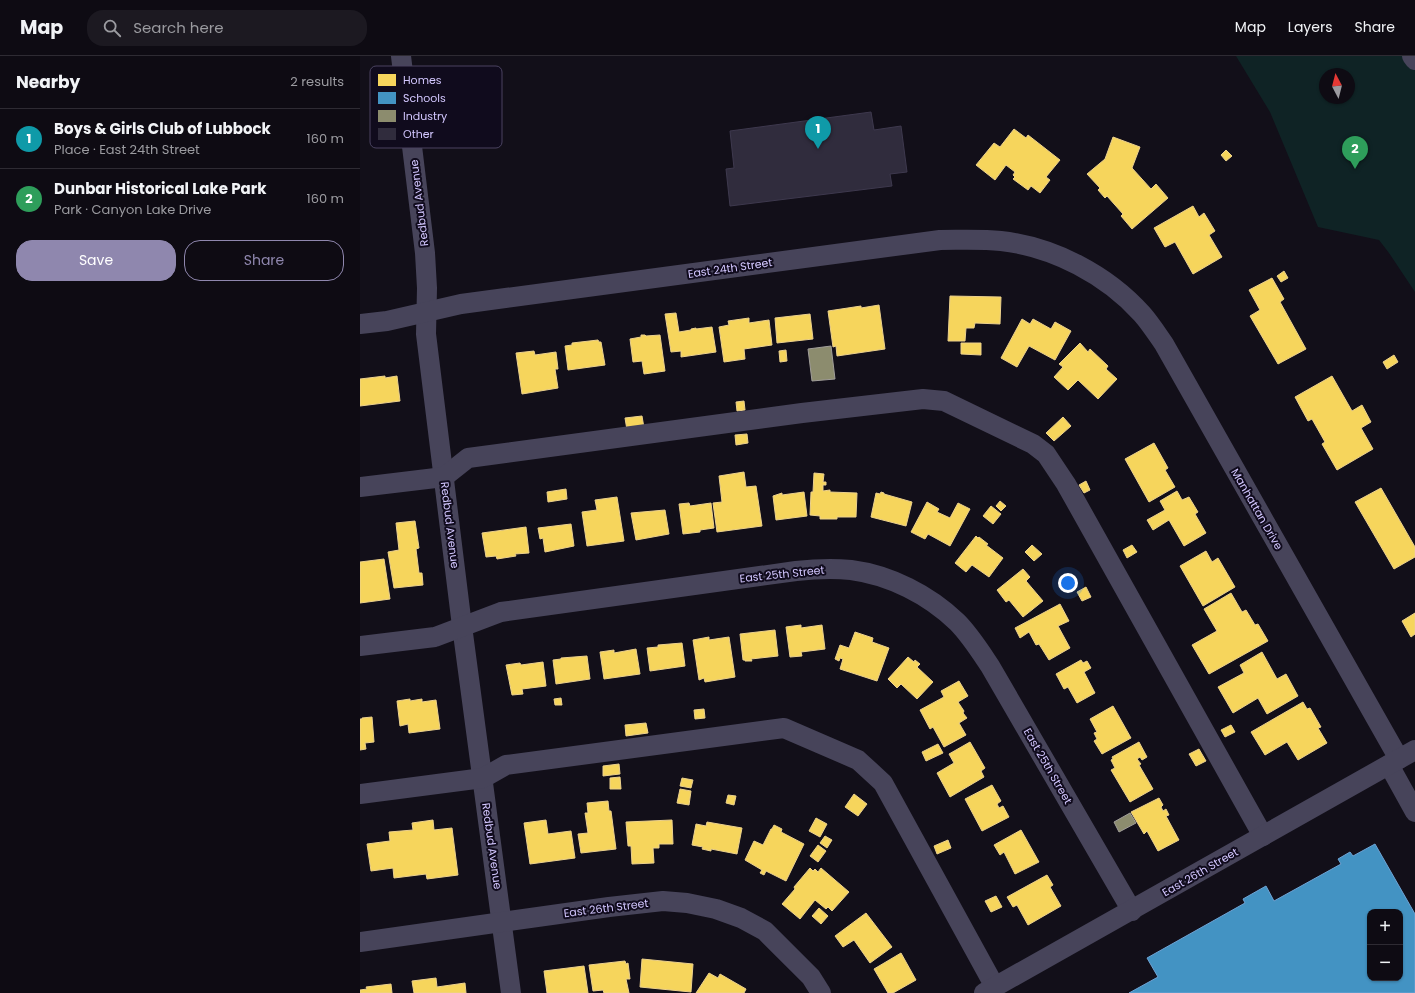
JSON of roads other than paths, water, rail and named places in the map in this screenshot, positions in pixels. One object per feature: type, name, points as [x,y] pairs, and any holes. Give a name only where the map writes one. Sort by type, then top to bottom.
[{"type":"street","name":"Redbud Avenue","points":[[401,56],[402,66]]},
{"type":"street","points":[[1412,56],[1415,60]]},
{"type":"street","name":"Redbud Avenue","points":[[412,148],[425,253],[427,288],[426,334],[462,626],[503,922],[511,993]]},
{"type":"street","name":"East 24th Street","points":[[360,324],[387,321],[461,304],[940,240],[971,239],[1003,241],[1034,248],[1067,259],[1095,275]]},
{"type":"street","name":"Manhattan Drive","points":[[1095,275],[1122,294],[1143,315],[1164,344],[1401,758],[1415,812]]},
{"type":"street","points":[[360,487],[444,478],[468,458],[802,412],[923,399],[944,401],[1033,444],[1046,454],[1066,484],[1263,836]]},
{"type":"street","name":"East 25th Street","points":[[360,646],[435,638],[462,626],[501,612],[819,569],[851,570],[878,576],[905,587],[934,603],[957,623],[990,666],[1132,910]]},
{"type":"street","points":[[360,794],[483,778],[506,765],[784,728],[858,760],[883,783],[989,990]]},
{"type":"street","name":"East 26th Street","points":[[989,990],[1401,758]]},
{"type":"street","name":"East 26th Street","points":[[360,942],[647,902],[662,901],[688,903],[716,909],[741,918],[765,932],[811,977],[821,993]]},
{"type":"place","name":"Boys & Girls Club of Lubbock","points":[[818,149]]},
{"type":"place","name":"Dunbar Historical Lake Park","points":[[1355,169]]}]
